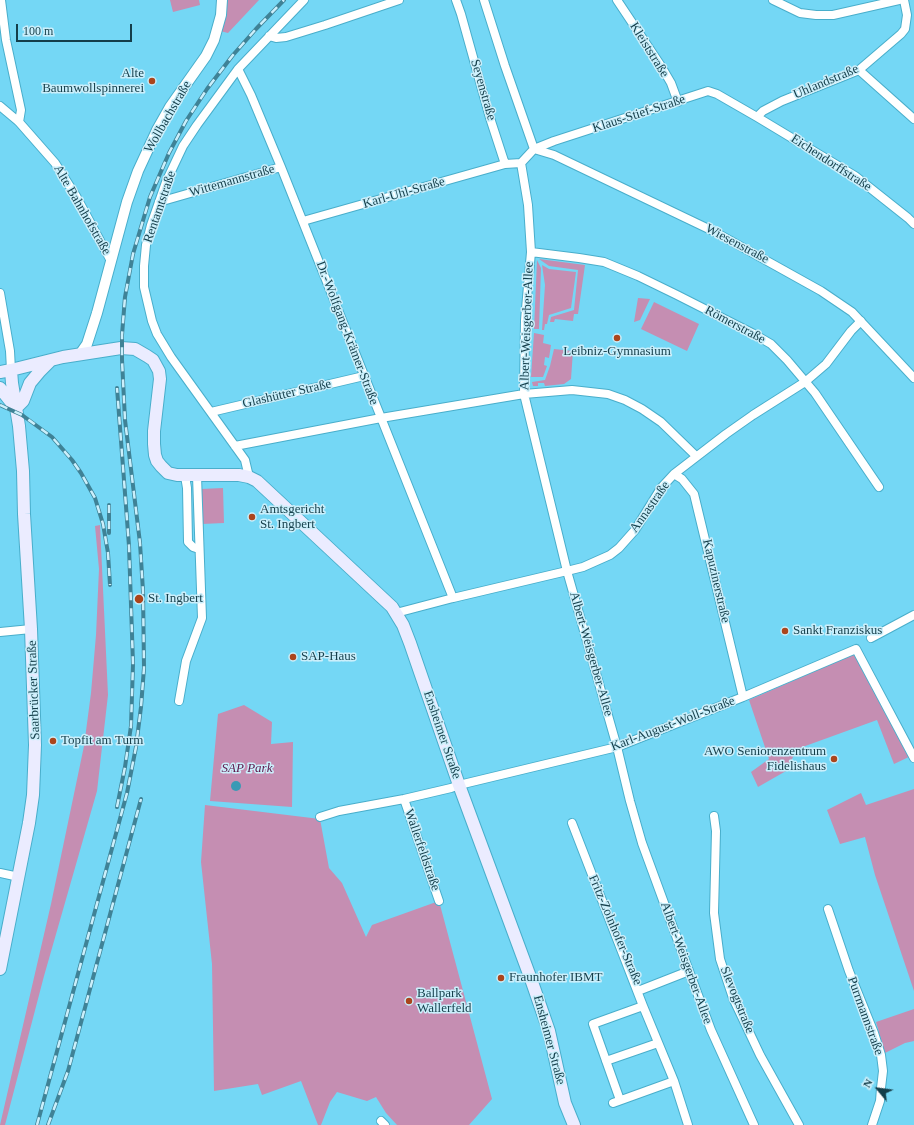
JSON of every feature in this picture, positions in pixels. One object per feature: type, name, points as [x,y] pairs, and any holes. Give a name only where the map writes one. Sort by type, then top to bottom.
[{"type":"main road","name":"Ensheimer Straße","points":[[80,354],[124,348],[135,349],[153,360],[157,366],[160,379],[154,431],[155,455],[157,461],[168,473],[191,476],[220,475],[249,477],[257,481],[387,601],[396,613],[410,642],[459,785],[541,1008],[549,1032],[565,1103],[574,1125]]},
{"type":"main road","points":[[6,371],[80,354]]},
{"type":"main road","points":[[0,388],[16,408],[23,401],[30,383],[50,361]]},
{"type":"main road","name":"Saarbrücker Straße","points":[[0,969],[19,877],[30,811],[35,763],[36,723],[24,514],[23,471],[16,408],[6,371]]},
{"type":"street","points":[[1,0],[6,40],[21,110],[19,122]]},
{"type":"street","name":"Wollbachstraße","points":[[111,261],[127,202],[145,155],[170,107],[206,56],[214,40],[221,15],[222,0]]},
{"type":"street","name":"Rentamtstraße","points":[[249,477],[245,460],[165,348],[157,334],[144,287],[146,245],[159,202],[183,146],[210,106],[238,69],[304,0]]},
{"type":"street","points":[[269,36],[276,38],[286,37],[399,0]]},
{"type":"street","name":"Seyenstraße","points":[[456,0],[490,118],[505,164]]},
{"type":"street","points":[[484,0],[534,149],[522,163],[505,164]]},
{"type":"street","name":"Kleiststraße","points":[[617,0],[661,66],[678,102]]},
{"type":"street","points":[[773,0],[800,13],[816,15],[833,15],[881,2],[899,0]]},
{"type":"street","name":"Uhlandstraße","points":[[757,117],[763,111],[782,101],[859,70],[901,34],[905,28],[907,15],[904,0]]},
{"type":"street","name":"Dr.-Wolfgang-Krämer-Straße","points":[[238,69],[251,95],[327,279],[364,376],[453,598]]},
{"type":"street","points":[[859,70],[914,119]]},
{"type":"street","name":"Klaus-Stief-Straße","points":[[534,149],[554,141],[708,92],[717,94],[743,108]]},
{"type":"street","name":"Alte Bahnhofstraße","points":[[0,106],[19,122],[56,163],[76,196],[111,261],[88,341],[80,354]]},
{"type":"street","name":"Eichendorffstraße","points":[[743,108],[855,176],[914,224]]},
{"type":"street","name":"Wiesenstraße","points":[[534,149],[554,155],[715,232],[821,291],[852,312],[914,378]]},
{"type":"street","name":"Albert-Weisgerber-Allee","points":[[522,163],[528,205],[530,252],[525,320],[524,394],[567,571],[618,747],[630,801],[642,843],[688,972],[722,1056],[754,1125]]},
{"type":"street","name":"Karl-Uhl-Straße","points":[[303,221],[505,164]]},
{"type":"street","name":"Wittemannstraße","points":[[159,202],[281,167]]},
{"type":"street","name":"Römerstraße","points":[[530,252],[604,262],[638,276],[772,344],[815,393],[879,487]]},
{"type":"street","points":[[0,293],[10,351],[6,371]]},
{"type":"street","name":"Annastraße","points":[[396,613],[583,567],[610,555],[619,548],[635,530],[658,493],[674,474],[696,456],[753,415],[806,382],[826,364],[851,331],[861,321]]},
{"type":"street","name":"Glashütter Straße","points":[[211,412],[364,376]]},
{"type":"street","points":[[235,446],[381,418],[524,394],[572,390],[608,394],[625,400],[642,409],[661,422],[696,456]]},
{"type":"street","name":"Kapuzinerstraße","points":[[674,474],[682,479],[694,494],[743,697]]},
{"type":"street","points":[[191,476],[186,488],[188,542],[193,547],[199,549]]},
{"type":"street","points":[[179,701],[186,660],[202,618],[199,549],[191,476]]},
{"type":"street","points":[[871,638],[914,615]]},
{"type":"street","points":[[0,632],[31,629]]},
{"type":"street","name":"Karl-August-Woll-Straße","points":[[459,785],[618,747],[743,697],[856,649],[914,758]]},
{"type":"street","name":"Wallerfeldstraße","points":[[320,817],[350,808],[404,799],[459,785]]},
{"type":"street","name":"Wallerfeldstraße","points":[[404,799],[439,901]]},
{"type":"street","name":"Slevogtstraße","points":[[714,816],[716,831],[714,912],[720,959],[733,998],[760,1055],[799,1125]]},
{"type":"street","name":"Fritz-Zolnhofer-Straße","points":[[572,823],[638,991],[688,972]]},
{"type":"street","points":[[0,874],[19,877]]},
{"type":"street","name":"Purrmannstraße","points":[[828,910],[849,971],[874,1033],[880,1054],[882,1071],[880,1101],[872,1125]]},
{"type":"street","points":[[638,991],[674,1081],[688,1125]]},
{"type":"street","points":[[643,1006],[593,1024],[606,1061],[616,1102],[674,1081]]},
{"type":"street","points":[[606,1061],[658,1043]]},
{"type":"green space","points":[[170,0],[199,0],[200,5],[173,12]]},
{"type":"green space","points":[[225,0],[259,0],[228,33],[220,31]]},
{"type":"green space","points":[[539,259],[585,265],[578,314],[574,314],[573,321],[555,319],[554,322],[550,322],[551,317],[574,310],[578,270],[549,266]]},
{"type":"green space","points":[[537,260],[541,268],[539,329],[534,329]]},
{"type":"green space","points":[[542,265],[549,269],[576,272],[571,308],[549,315],[544,330],[542,330],[545,285]]},
{"type":"green space","points":[[638,298],[650,299],[640,320],[634,322]]},
{"type":"green space","points":[[654,302],[699,324],[687,351],[641,329]]},
{"type":"green space","points":[[534,333],[544,335],[543,343],[551,345],[549,358],[545,357],[544,365],[547,366],[543,377],[531,377]]},
{"type":"green space","points":[[554,349],[573,351],[571,379],[564,384],[545,386],[544,383],[538,383],[538,386],[533,386],[532,382],[545,380]]},
{"type":"green space","points":[[223,488],[224,523],[202,524],[201,489]]},
{"type":"green space","points":[[100,525],[108,695],[97,791],[44,976],[5,1125],[0,1125],[51,904],[84,746],[91,693],[96,635],[99,569],[95,526]]},
{"type":"green space","points":[[854,654],[913,755],[894,764],[877,720],[797,749],[786,771],[758,787],[751,772],[769,759],[749,700]]},
{"type":"green space","name":"SAP Park","points":[[244,705],[272,722],[271,744],[293,742],[292,807],[210,801],[218,714]]},
{"type":"green space","points":[[914,789],[914,991],[875,875],[865,837],[840,844],[827,810],[861,793],[866,805]]},
{"type":"green space","points":[[205,805],[320,819],[329,868],[342,883],[366,937],[372,925],[439,901],[492,1099],[469,1125],[397,1125],[386,1113],[376,1097],[367,1101],[337,1092],[330,1102],[321,1125],[318,1125],[301,1081],[262,1095],[258,1084],[214,1091],[212,964],[201,862]]},
{"type":"green space","points":[[914,1009],[914,1041],[905,1043],[885,1053],[876,1022]]},
{"type":"water","points":[[236,781],[241,786],[236,791],[231,786]]},
{"type":"railway","points":[[37,1125],[127,793],[136,747],[141,707],[144,668],[143,591],[140,543],[125,420],[122,360],[125,297],[133,254],[150,197],[169,153],[186,121],[207,89],[233,55],[284,0]]},
{"type":"railway","points":[[117,388],[129,546],[133,664],[131,726],[117,807]]},
{"type":"railway","points":[[0,405],[22,415],[52,437],[81,473],[95,498],[103,524],[108,553],[110,585]]},
{"type":"railway","points":[[109,505],[109,533]]},
{"type":"railway","points":[[48,1125],[68,1071],[141,799]]},
{"type":"place","name":"Alte Baumwollspinnerei","points":[[152,81]]},
{"type":"place","name":"Leibniz-Gymnasium","points":[[617,338]]},
{"type":"place","name":"Amtsgericht St. Ingbert","points":[[252,517]]},
{"type":"place","name":"St. Ingbert","points":[[139,599]]},
{"type":"place","name":"Sankt Franziskus","points":[[785,631]]},
{"type":"place","name":"SAP-Haus","points":[[293,657]]},
{"type":"place","name":"Topfit am Turm","points":[[53,741]]},
{"type":"place","name":"AWO Seniorenzentrum Fidelishaus","points":[[834,759]]},
{"type":"place","name":"Fraunhofer IBMT","points":[[501,978]]},
{"type":"place","name":"Ballpark Wallerfeld","points":[[409,1001]]}]
